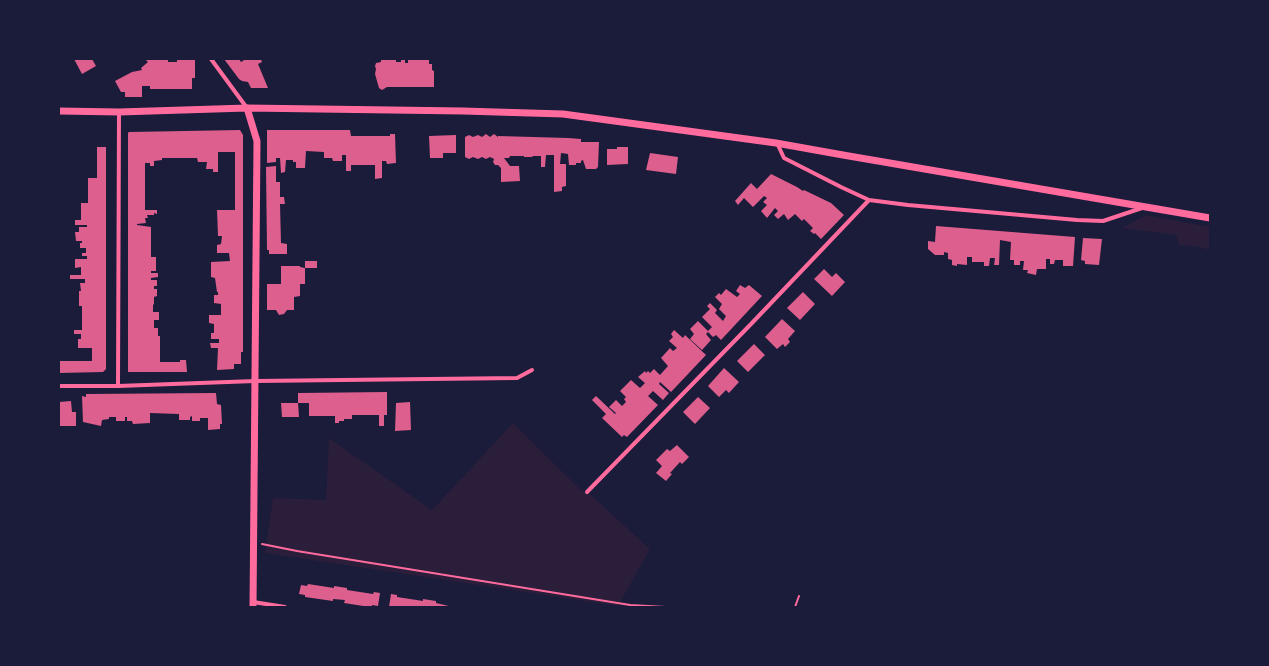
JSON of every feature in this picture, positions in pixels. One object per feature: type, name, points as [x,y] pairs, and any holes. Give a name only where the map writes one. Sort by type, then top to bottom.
[{"type":"main road","points":[[247,108],[257,141],[253,605]]},
{"type":"main road","points":[[59,111],[119,112],[247,108],[562,114],[776,143],[1210,218]]},
{"type":"street","points":[[211,59],[247,108]]},
{"type":"street","points":[[118,386],[119,112]]},
{"type":"street","points":[[776,143],[784,158],[869,200],[1077,220],[1103,220],[1143,207]]},
{"type":"street","points":[[587,492],[752,324],[869,200]]},
{"type":"street","points":[[59,386],[118,386],[255,381],[518,378],[532,370]]},
{"type":"street","points":[[253,605],[285,607]]},
{"type":"path","points":[[254,542],[298,551],[630,606],[666,607]]},
{"type":"path","points":[[795,607],[799,596]]},
{"type":"shaded area","points":[[1146,215],[1210,227],[1210,250],[1196,246],[1179,245],[1176,235],[1122,228]]},
{"type":"shaded area","points":[[513,423],[581,490],[591,495],[650,549],[618,606],[265,553],[273,498],[326,500],[329,438],[432,510]]},
{"type":"building","points":[[74,59],[92,59],[96,66],[82,74]]},
{"type":"building","points":[[145,59],[168,59],[168,62],[177,62],[177,59],[195,59],[195,78],[192,78],[192,89],[150,89],[150,86],[142,86],[142,97],[125,97],[125,92],[121,92],[115,81],[132,72],[142,70],[141,68],[148,62]]},
{"type":"building","points":[[224,59],[239,59],[241,62],[246,59],[261,59],[262,62],[258,64],[268,88],[251,88],[248,82],[239,79]]},
{"type":"building","points":[[381,59],[396,59],[396,62],[401,62],[401,59],[405,59],[405,63],[408,63],[408,59],[429,59],[429,64],[432,64],[432,70],[434,71],[434,87],[387,87],[382,90],[379,88],[375,74],[376,63],[381,62]]},
{"type":"building","points":[[240,130],[243,135],[243,352],[241,352],[241,364],[234,364],[234,369],[217,370],[218,348],[211,348],[210,343],[219,343],[219,339],[211,339],[211,333],[214,333],[214,324],[209,323],[209,315],[221,315],[221,304],[214,303],[214,295],[218,295],[218,292],[215,278],[211,277],[211,262],[230,261],[229,253],[217,253],[217,245],[221,244],[222,236],[218,236],[217,210],[235,210],[235,152],[218,152],[218,172],[213,172],[213,169],[206,169],[207,162],[198,162],[197,158],[162,158],[162,160],[154,161],[154,166],[150,166],[150,163],[145,163],[145,210],[157,210],[157,214],[154,213],[154,215],[147,215],[148,218],[145,218],[146,223],[137,225],[151,227],[151,257],[156,257],[156,271],[151,271],[151,273],[158,273],[158,277],[151,278],[151,280],[157,280],[157,286],[154,286],[154,289],[157,289],[157,296],[154,297],[153,312],[159,312],[159,320],[154,320],[154,328],[158,328],[158,336],[160,336],[160,362],[180,362],[180,360],[186,360],[187,372],[128,372],[128,133]]},
{"type":"building","points":[[267,130],[350,130],[351,136],[390,136],[390,134],[395,134],[396,163],[387,164],[386,161],[382,161],[382,178],[375,179],[375,165],[351,165],[351,171],[346,171],[346,155],[342,155],[342,161],[333,161],[332,158],[324,158],[324,152],[306,151],[305,168],[296,168],[296,162],[293,162],[293,160],[286,160],[285,172],[281,173],[280,158],[276,158],[276,162],[267,163]]},
{"type":"building","points":[[486,134],[490,137],[494,134],[498,137],[568,138],[581,139],[581,142],[599,142],[598,167],[596,169],[586,169],[583,160],[581,163],[576,163],[576,165],[569,165],[568,154],[561,153],[560,164],[566,164],[566,186],[562,187],[562,191],[554,192],[554,155],[546,155],[545,167],[541,167],[541,156],[510,156],[509,158],[504,158],[510,166],[519,166],[520,181],[501,182],[501,168],[498,165],[495,165],[493,162],[494,159],[490,157],[486,159],[482,157],[478,159],[473,157],[469,159],[465,157],[465,137],[469,135],[473,137],[478,135],[482,137]]},
{"type":"building","points":[[456,135],[456,153],[443,153],[443,158],[430,158],[429,136]]},
{"type":"building","points":[[97,147],[106,147],[106,369],[103,372],[59,373],[59,361],[92,361],[92,348],[78,348],[78,339],[81,339],[81,334],[74,334],[74,330],[82,330],[82,306],[79,306],[79,291],[81,291],[80,283],[85,283],[85,279],[70,279],[70,275],[81,275],[81,267],[75,268],[75,259],[87,259],[87,256],[82,256],[82,253],[86,253],[86,248],[80,248],[80,243],[82,243],[82,241],[76,241],[75,232],[79,232],[79,227],[87,227],[87,225],[75,225],[75,220],[81,220],[81,203],[88,203],[88,178],[97,178]]},
{"type":"building","points":[[617,147],[628,147],[628,164],[607,165],[607,149],[617,149]]},
{"type":"building","points":[[650,153],[678,157],[676,174],[646,170]]},
{"type":"building","points":[[276,166],[276,182],[280,182],[280,197],[284,197],[285,204],[280,204],[281,243],[287,244],[287,254],[269,254],[269,250],[267,250],[266,167]]},
{"type":"building","points":[[771,174],[803,191],[804,190],[831,203],[844,215],[821,239],[815,233],[814,234],[810,231],[813,228],[804,219],[802,221],[795,214],[788,220],[784,214],[778,219],[774,215],[778,211],[775,208],[767,218],[761,211],[767,205],[763,202],[767,198],[764,196],[753,207],[744,198],[738,205],[735,201],[751,183],[757,189]]},
{"type":"building","points":[[936,226],[1075,237],[1073,266],[1063,266],[1063,260],[1055,260],[1054,264],[1050,264],[1050,259],[1046,259],[1046,269],[1037,269],[1036,275],[1027,273],[1028,270],[1023,270],[1024,261],[1020,261],[1020,265],[1014,265],[1014,260],[1010,260],[1011,242],[1000,240],[999,265],[994,265],[995,258],[990,258],[989,266],[984,266],[984,262],[972,262],[972,257],[967,257],[967,265],[952,265],[952,260],[948,259],[948,253],[944,252],[944,255],[935,255],[928,249],[928,241],[935,242]]},
{"type":"building","points":[[1083,238],[1102,239],[1099,265],[1085,264],[1085,261],[1081,260]]},
{"type":"building","points":[[305,261],[317,261],[317,268],[305,268]]},
{"type":"building","points":[[281,266],[300,266],[305,268],[305,284],[300,284],[300,296],[294,297],[294,310],[287,310],[284,314],[279,315],[276,310],[267,310],[267,284],[281,284]]},
{"type":"building","points":[[824,269],[832,277],[836,273],[845,282],[832,296],[814,279]]},
{"type":"building","points":[[740,285],[745,288],[749,285],[762,296],[721,340],[716,335],[713,337],[708,332],[706,334],[711,340],[702,350],[690,339],[694,334],[690,329],[698,321],[708,331],[712,327],[702,317],[710,309],[707,306],[710,303],[717,310],[715,313],[723,321],[726,316],[719,309],[722,304],[715,297],[719,293],[721,295],[726,289],[737,297],[740,294],[736,291]]},
{"type":"building","points":[[803,292],[815,304],[800,320],[787,308]]},
{"type":"building","points":[[782,319],[795,331],[788,339],[790,342],[785,347],[783,344],[777,349],[765,337]]},
{"type":"building","points":[[674,330],[683,338],[685,335],[706,355],[671,392],[660,382],[659,384],[669,393],[663,400],[653,391],[648,396],[658,405],[627,437],[624,435],[622,437],[602,418],[606,414],[592,400],[596,396],[615,414],[616,413],[609,407],[616,400],[622,406],[626,402],[624,399],[626,397],[620,391],[631,380],[640,388],[645,383],[638,377],[645,371],[646,373],[648,371],[650,373],[654,369],[660,375],[668,366],[661,358],[670,348],[673,351],[677,348],[669,341],[673,337],[671,334]]},
{"type":"building","points":[[754,344],[765,355],[748,372],[737,361]]},
{"type":"building","points":[[724,368],[739,382],[729,393],[726,390],[719,397],[708,386]]},
{"type":"building","points":[[387,392],[387,415],[384,415],[384,426],[379,426],[379,415],[352,415],[352,419],[344,419],[344,421],[335,423],[335,416],[309,416],[309,403],[298,403],[298,393]]},
{"type":"building","points":[[216,393],[217,404],[221,405],[222,424],[220,424],[220,429],[208,430],[208,418],[200,418],[200,421],[192,421],[192,416],[190,417],[190,420],[179,420],[179,414],[150,413],[150,423],[133,424],[132,421],[127,421],[127,417],[125,417],[125,421],[116,421],[116,417],[109,417],[109,419],[102,420],[101,426],[83,422],[82,396],[86,397],[86,394]]},
{"type":"building","points":[[698,397],[710,408],[695,424],[683,412]]},
{"type":"building","points":[[71,401],[72,412],[76,412],[76,426],[59,426],[59,402]]},
{"type":"building","points":[[410,402],[411,430],[395,431],[396,403]]},
{"type":"building","points":[[281,403],[298,403],[299,417],[282,417]]},
{"type":"building","points":[[677,445],[689,457],[682,464],[680,462],[670,473],[672,474],[666,481],[656,473],[662,466],[656,460],[667,449],[670,451]]},
{"type":"building","points":[[308,584],[334,588],[334,586],[347,588],[347,590],[373,594],[374,592],[380,593],[378,606],[372,605],[372,607],[370,607],[344,603],[345,600],[333,599],[333,601],[305,597],[305,595],[299,594],[301,585],[307,586]]},
{"type":"building","points":[[391,594],[397,595],[397,597],[423,601],[423,599],[436,601],[436,603],[453,607],[389,607]]}]
